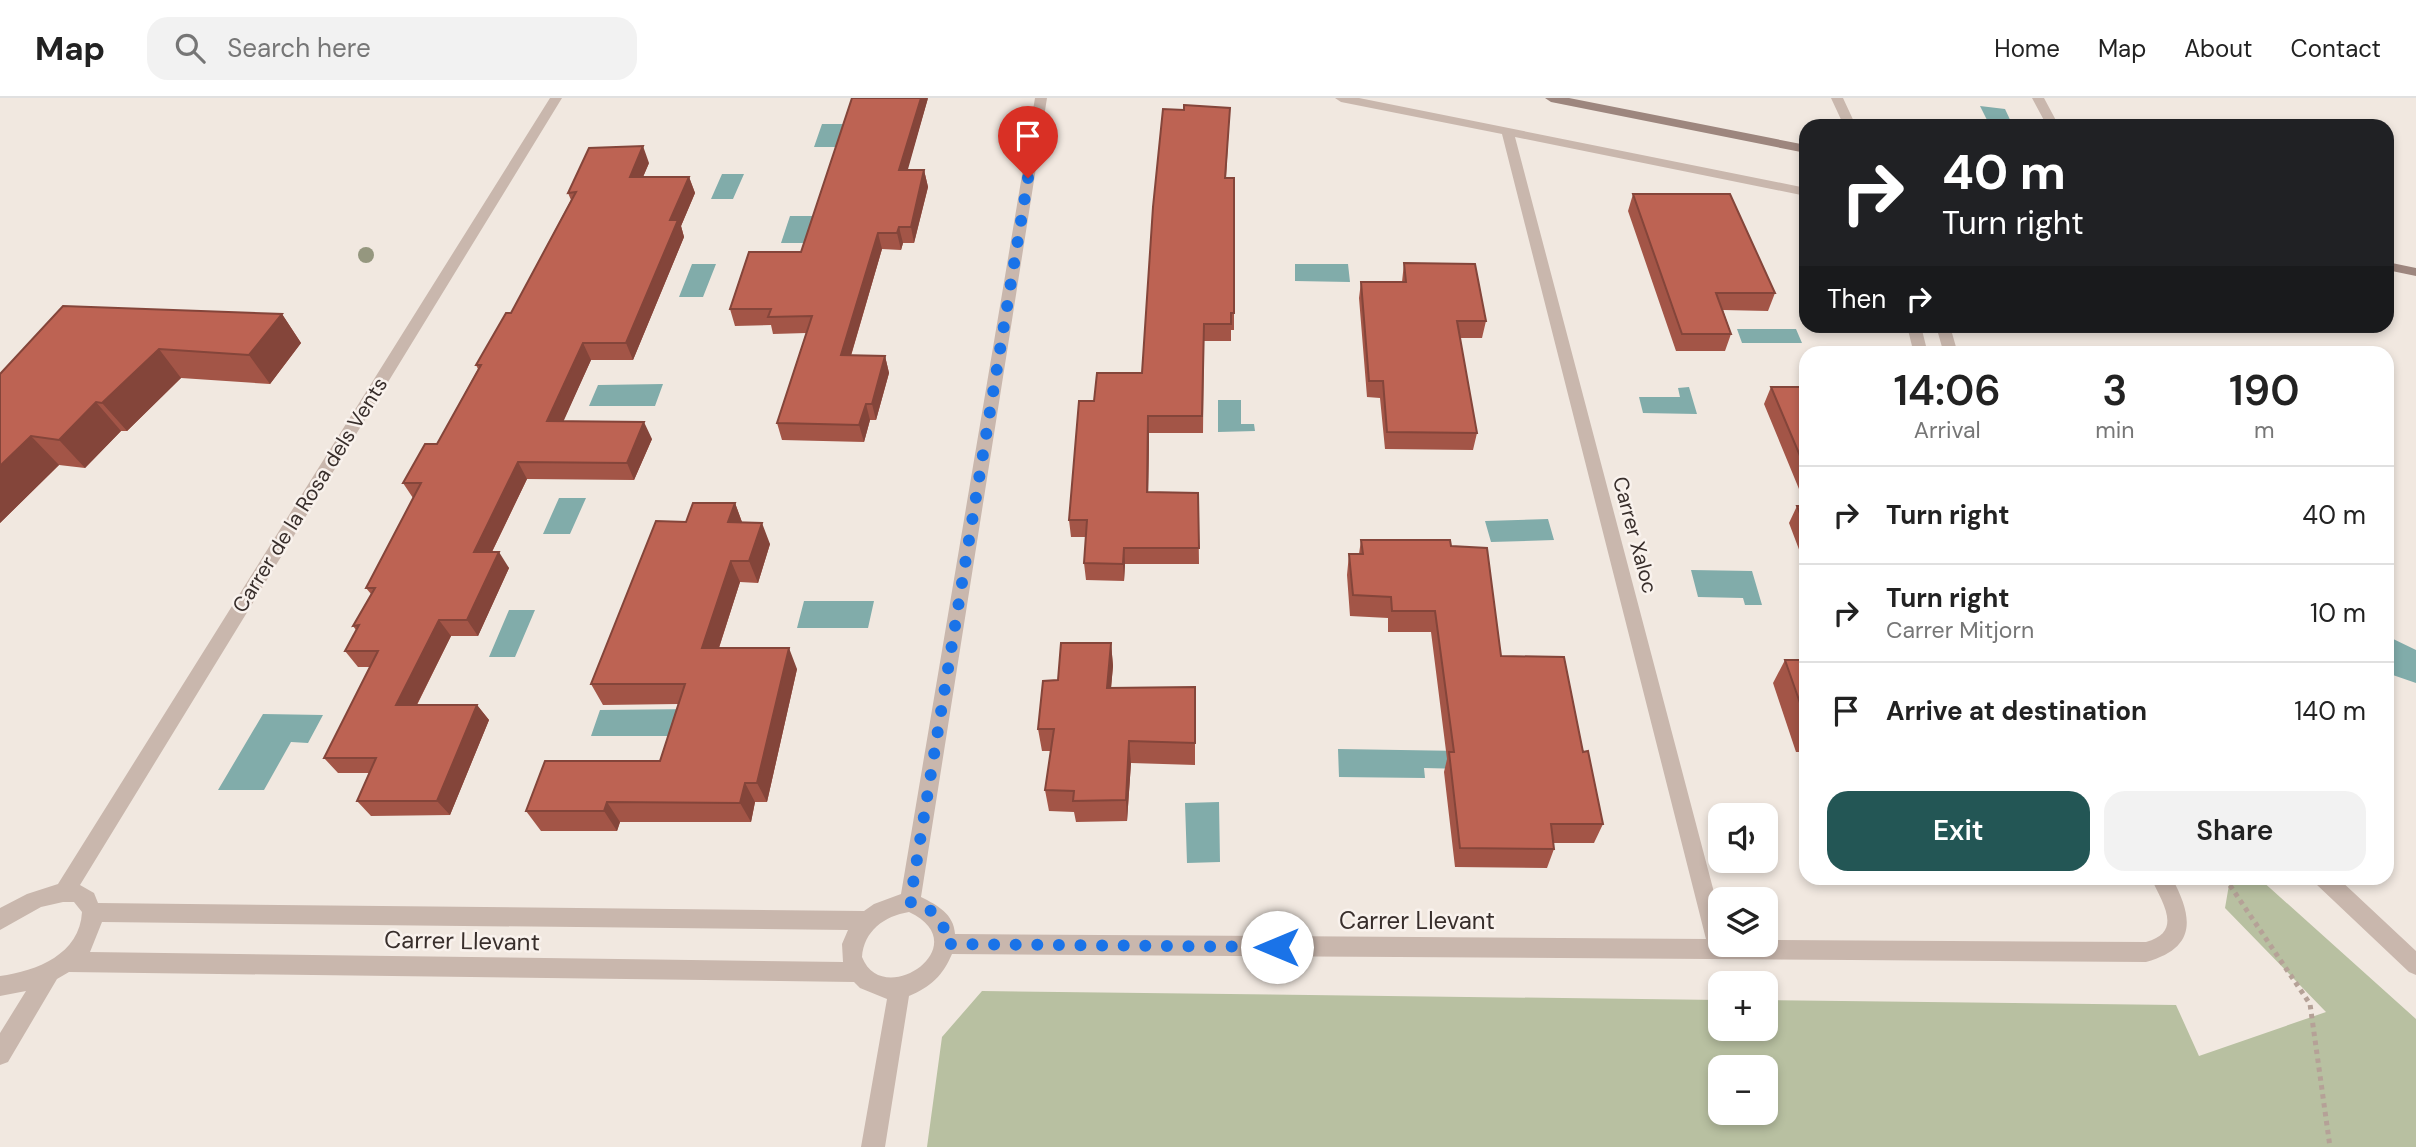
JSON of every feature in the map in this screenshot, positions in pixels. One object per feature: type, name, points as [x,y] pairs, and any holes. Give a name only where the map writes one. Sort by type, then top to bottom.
[{"type":"street","name":"Carrer de la Rosa dels Vents","points":[[64,892],[556,98]]},
{"type":"street","points":[[910,902],[1041,98]]},
{"type":"street","points":[[1341,98],[1799,191]]},
{"type":"street","points":[[1551,98],[1799,148]]},
{"type":"street","points":[[1837,98],[1847,119]]},
{"type":"street","points":[[2038,98],[2049,119]]},
{"type":"street","name":"Carrer Xaloc","points":[[1507,131],[1708,908]]},
{"type":"street","points":[[2394,267],[2416,272]]},
{"type":"street","name":"Carrer Llevant","points":[[1778,950],[2146,952],[2166,945],[2176,932],[2178,918],[2165,885]]},
{"type":"street","points":[[2330,885],[2416,965]]},
{"type":"street","points":[[0,1054],[56,968],[86,936],[92,912],[87,901],[64,892],[38,897],[4,914]]},
{"type":"street","points":[[910,902],[934,911],[946,932],[942,956],[925,977],[900,988],[876,985],[859,972],[853,955],[859,928],[865,921],[886,906],[910,902]]},
{"type":"street","name":"Carrer Llevant","points":[[92,912],[865,921]]},
{"type":"street","name":"Carrer Llevant","points":[[946,944],[1708,950]]},
{"type":"street","name":"Carrer Llevant","points":[[0,986],[30,982],[56,968],[859,972]]},
{"type":"street","points":[[873,1147],[900,988]]},
{"type":"path","points":[[2230,885],[2310,1003],[2330,1147]]},
{"type":"green space","points":[[2229,885],[2267,885],[2416,1019],[2416,1147],[927,1147],[942,1037],[982,991],[1708,1000],[1708,1041],[1778,1041],[1778,1000],[2176,1005],[2199,1056],[2326,1012],[2225,908]]},
{"type":"water","points":[[1980,106],[2005,109],[2010,119],[1986,119]]},
{"type":"water","points":[[822,124],[843,124],[836,147],[814,147]]},
{"type":"water","points":[[722,174],[744,174],[733,199],[711,199]]},
{"type":"water","points":[[790,216],[814,216],[806,243],[781,243]]},
{"type":"water","points":[[692,264],[716,264],[703,297],[679,297]]},
{"type":"water","points":[[1295,264],[1348,264],[1350,282],[1295,281]]},
{"type":"water","points":[[1737,329],[1796,329],[1802,343],[1742,343]]},
{"type":"water","points":[[663,384],[655,406],[589,406],[598,385]]},
{"type":"water","points":[[1689,387],[1697,414],[1643,413],[1639,397],[1680,397],[1678,388]]},
{"type":"water","points":[[1218,400],[1241,400],[1241,424],[1254,424],[1255,431],[1218,432]]},
{"type":"water","points":[[559,498],[586,498],[570,534],[543,534]]},
{"type":"water","points":[[1548,519],[1554,540],[1491,542],[1485,521]]},
{"type":"water","points":[[1691,570],[1752,571],[1762,605],[1745,605],[1743,598],[1698,597]]},
{"type":"water","points":[[804,601],[874,601],[868,628],[797,628]]},
{"type":"water","points":[[509,610],[535,610],[515,657],[489,657]]},
{"type":"water","points":[[2394,639],[2416,650],[2416,683],[2394,675]]},
{"type":"water","points":[[695,709],[688,736],[591,736],[600,710]]},
{"type":"water","points":[[263,714],[323,715],[308,743],[291,742],[264,790],[218,790]]},
{"type":"water","points":[[1338,749],[1463,751],[1465,769],[1424,768],[1425,778],[1339,777]]},
{"type":"water","points":[[1219,802],[1220,862],[1187,863],[1185,803]]},
{"type":"building","points":[[852,98],[921,98],[899,170],[924,170],[911,227],[899,227],[897,233],[878,233],[841,355],[885,356],[872,404],[866,404],[859,425],[777,423],[812,316],[768,317],[771,309],[730,309],[749,252],[801,252]]},
{"type":"building","points":[[1184,105],[1230,108],[1225,178],[1234,178],[1234,313],[1231,313],[1231,324],[1204,324],[1202,416],[1148,416],[1147,492],[1198,493],[1199,548],[1124,548],[1123,564],[1084,563],[1087,520],[1069,520],[1079,401],[1094,401],[1097,373],[1142,373],[1153,207],[1163,109],[1184,110]]},
{"type":"building","points":[[643,146],[630,177],[689,177],[670,220],[678,220],[626,343],[583,343],[547,421],[644,422],[627,463],[518,462],[474,552],[499,552],[467,620],[439,620],[396,705],[477,705],[437,801],[357,801],[376,758],[324,758],[378,651],[345,651],[359,625],[353,626],[375,588],[366,588],[421,483],[403,483],[425,444],[437,444],[481,365],[476,365],[506,313],[511,313],[576,192],[568,193],[589,148]]},
{"type":"building","points":[[1633,194],[1730,194],[1775,293],[1716,293],[1731,334],[1682,334]]},
{"type":"building","points":[[1404,263],[1475,264],[1486,321],[1457,321],[1477,433],[1387,432],[1383,381],[1369,381],[1361,282],[1406,282]]},
{"type":"building","points":[[63,306],[282,314],[249,355],[159,349],[102,403],[96,402],[59,440],[31,436],[0,466],[0,374]]},
{"type":"building","points":[[1771,387],[1799,387],[1799,453]]},
{"type":"building","points":[[693,503],[735,503],[728,522],[762,523],[749,561],[731,561],[702,648],[789,648],[757,783],[745,783],[740,803],[607,802],[604,811],[526,811],[545,761],[660,761],[685,684],[591,684],[656,521],[686,522]]},
{"type":"building","points":[[1361,540],[1450,540],[1451,546],[1487,548],[1501,656],[1564,657],[1583,752],[1588,751],[1603,824],[1551,824],[1554,849],[1460,848],[1449,752],[1454,752],[1435,611],[1392,611],[1391,597],[1353,595],[1349,554],[1363,554]]},
{"type":"building","points":[[1061,643],[1111,643],[1107,688],[1195,687],[1195,743],[1129,741],[1126,800],[1073,801],[1074,791],[1045,790],[1054,729],[1038,729],[1043,681],[1058,680]]},
{"type":"building","points":[[1785,660],[1799,660],[1799,700]]},
{"type":"route","points":[[1028,178],[910,902],[934,911],[946,932],[946,944],[1277,947]]}]
